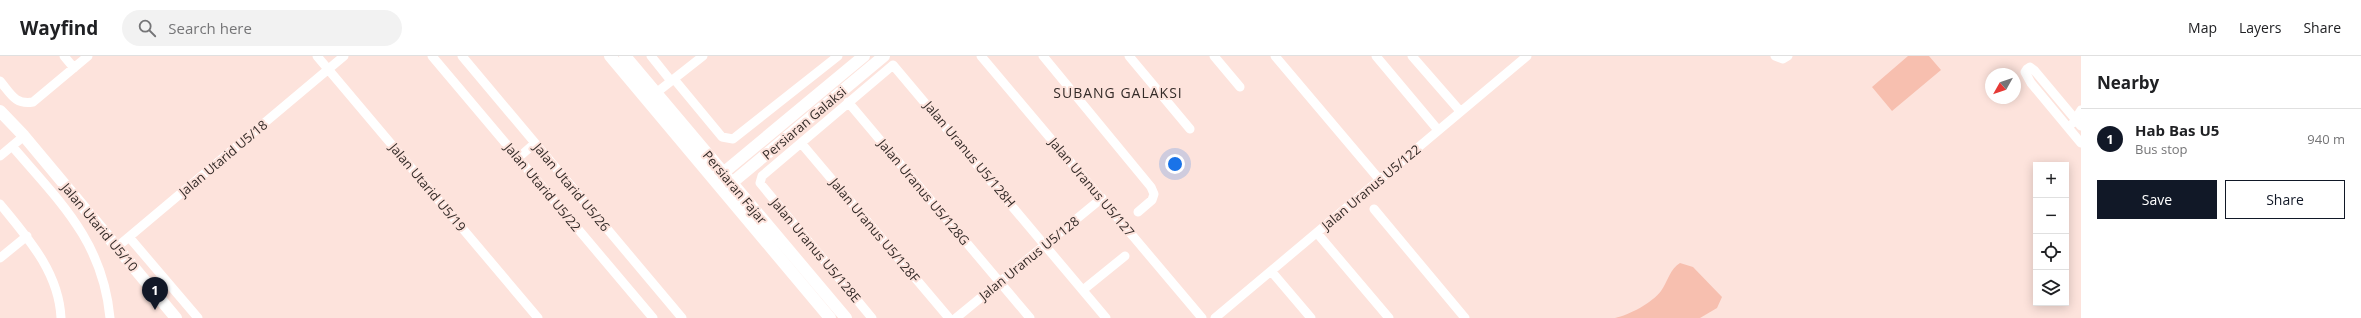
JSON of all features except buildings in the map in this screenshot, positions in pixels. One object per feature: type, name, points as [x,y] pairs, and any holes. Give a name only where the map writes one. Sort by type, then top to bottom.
[{"type":"main road","name":"Persiaran Fajar","points":[[610,56],[719,176]]},
{"type":"main road","name":"Persiaran Fajar","points":[[625,56],[656,93],[830,318]]},
{"type":"main road","name":"Persiaran Galaksi","points":[[719,176],[864,56]]},
{"type":"main road","name":"Persiaran Galaksi","points":[[728,187],[884,56]]},
{"type":"main road","name":"Jalan Utarid U5/10","points":[[0,112],[24,136],[176,318]]},
{"type":"main road","name":"Persiaran Fajar","points":[[728,187],[845,317]]},
{"type":"street","points":[[64,56],[74,68]]},
{"type":"street","points":[[0,81],[15,99],[23,103],[33,102],[88,56]]},
{"type":"street","name":"Jalan Utarid U5/19","points":[[317,56],[538,318]]},
{"type":"street","points":[[328,69],[344,56]]},
{"type":"street","name":"Jalan Utarid U5/22","points":[[432,56],[653,318]]},
{"type":"street","name":"Jalan Utarid U5/26","points":[[462,56],[682,318]]},
{"type":"street","points":[[651,56],[722,137],[730,139],[737,139],[838,56]]},
{"type":"street","points":[[656,93],[703,56]]},
{"type":"street","name":"Jalan Uranus U5/127","points":[[981,56],[1202,318]]},
{"type":"street","points":[[1043,56],[1151,187],[1154,194],[1152,200],[1138,212]]},
{"type":"street","points":[[1129,56],[1190,130]]},
{"type":"street","points":[[1214,56],[1240,87]]},
{"type":"street","points":[[1275,56],[1379,179]]},
{"type":"street","points":[[1376,56],[1438,130]]},
{"type":"street","points":[[1412,56],[1460,111]]},
{"type":"street","name":"Jalan Uranus U5/122","points":[[1215,318],[1527,56]]},
{"type":"street","points":[[1775,56],[1783,59],[1788,56]]},
{"type":"street","name":"Jalan Uranus U5/128H","points":[[848,102],[893,65],[1046,244],[1106,318]]},
{"type":"street","points":[[2078,123],[2034,70],[2030,67],[2027,69],[2025,72],[2031,83],[2081,143]]},
{"type":"street","name":"Jalan Utarid U5/18","points":[[117,247],[328,69]]},
{"type":"street","points":[[801,142],[848,102]]},
{"type":"street","name":"Jalan Uranus U5/128G","points":[[848,102],[1030,318]]},
{"type":"street","points":[[2070,129],[2078,123],[2081,110]]},
{"type":"street","points":[[0,156],[24,136]]},
{"type":"street","name":"Jalan Uranus U5/128E","points":[[801,142],[762,176],[760,183],[872,318]]},
{"type":"street","name":"Jalan Uranus U5/128F","points":[[801,142],[949,318]]},
{"type":"street","points":[[518,158],[535,143]]},
{"type":"street","points":[[12,146],[86,236],[103,278],[110,318]]},
{"type":"street","name":"Jalan Uranus U5/128","points":[[956,318],[1102,198]]},
{"type":"street","points":[[0,204],[27,236],[44,262],[56,288],[61,318]]},
{"type":"street","points":[[1374,209],[1465,318]]},
{"type":"street","points":[[1316,233],[1389,318]]},
{"type":"street","points":[[0,258],[27,236]]},
{"type":"street","points":[[129,237],[198,318]]},
{"type":"street","points":[[1083,290],[1125,256]]},
{"type":"street","points":[[1271,271],[1311,318]]},
{"type":"shaded area","points":[[1908,56],[1929,56],[1941,70],[1892,111],[1872,87]]},
{"type":"shaded area","points":[[1680,263],[1693,267],[1722,297],[1717,308],[1700,318],[1615,318],[1633,311],[1652,300],[1661,291],[1671,272]]},
{"type":"place","name":"Hab Bas U5","points":[[155,310]]},
{"type":"district","name":"SUBANG GALAKSI","points":[[1118,92]]}]
